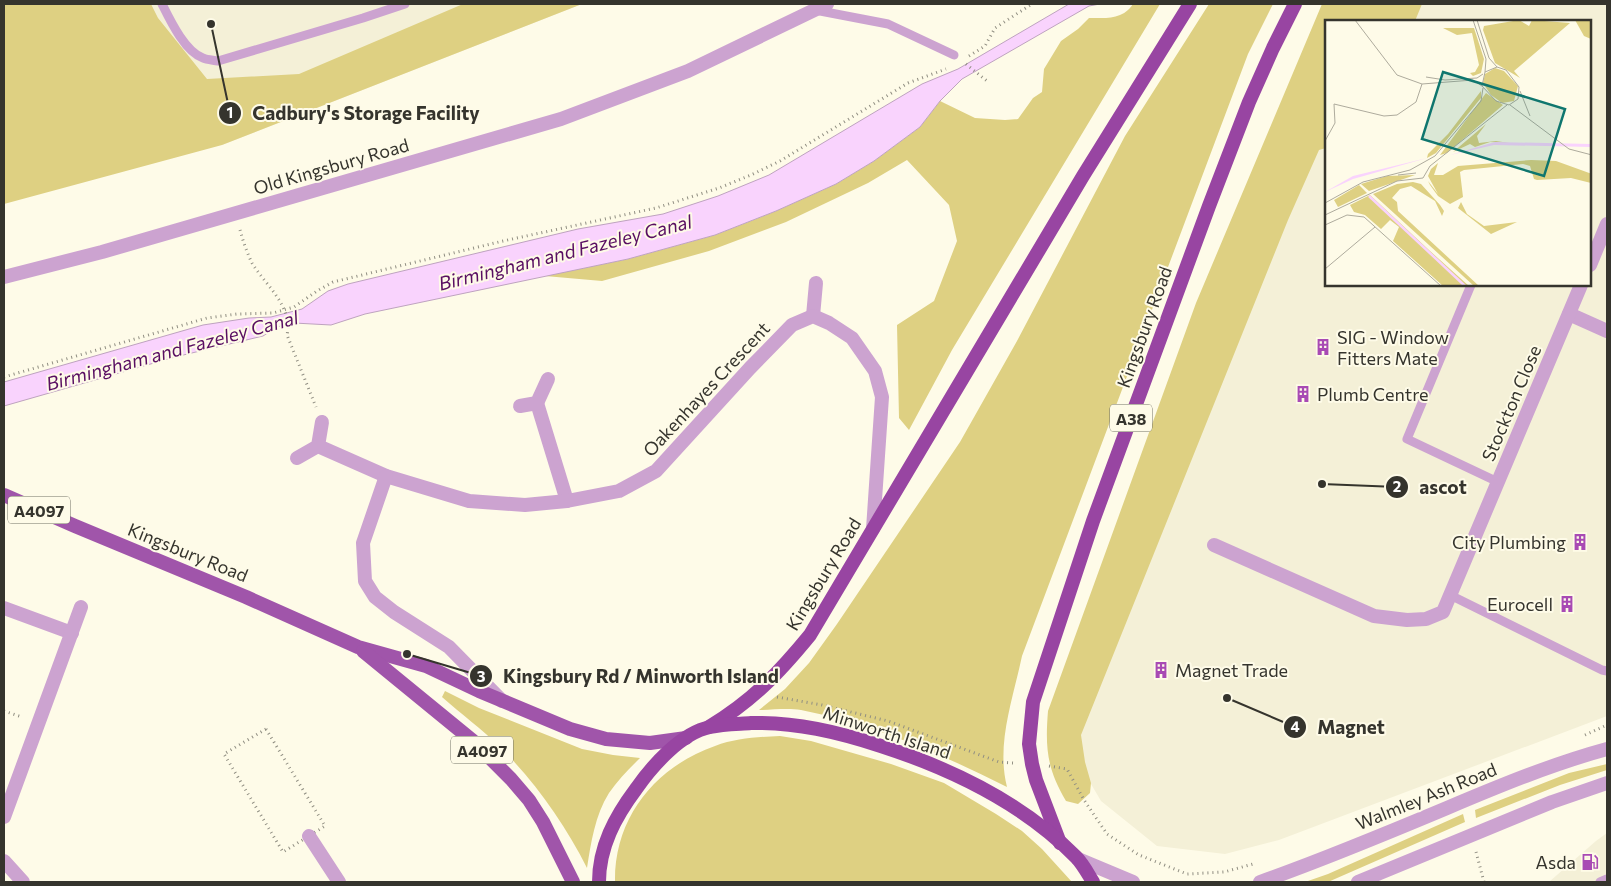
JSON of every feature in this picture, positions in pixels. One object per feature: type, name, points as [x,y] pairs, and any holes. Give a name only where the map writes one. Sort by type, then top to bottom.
[{"type":"highway","name":"Kingsbury Road","points":[[708,727],[732,713],[757,693],[783,668],[810,636],[1083,176],[1190,4]]},
{"type":"highway","name":"Kingsbury Road","points":[[1060,842],[1036,780],[1032,764],[1029,744],[1033,702],[1093,522],[1246,111],[1273,48],[1295,4]]},
{"type":"highway","name":"Minworth Island","points":[[599,882],[606,840],[625,804],[651,768],[686,738],[708,727],[737,724],[788,724],[839,734],[918,758],[966,779],[1036,822],[1078,859],[1094,882]]},
{"type":"main road","name":"Kingsbury Road","points":[[4,495],[74,526],[246,596],[358,647],[426,666],[570,729],[606,739],[650,743],[686,738]]},
{"type":"main road","name":"Kingsbury Road","points":[[358,647],[473,741],[511,779],[529,800],[543,822],[573,882]]},
{"type":"street","name":"Old Kingsbury Road","points":[[4,277],[102,252],[561,119],[688,71],[821,7]]},
{"type":"street","points":[[1591,263],[1607,224]]},
{"type":"street","points":[[816,283],[814,316],[852,338],[875,371],[882,397],[873,529]]},
{"type":"street","name":"Stockton Close","points":[[1214,545],[1374,616],[1407,620],[1426,619],[1443,612],[1581,286]]},
{"type":"street","points":[[1569,314],[1607,331]]},
{"type":"street","name":"Oakenhayes Crescent","points":[[318,446],[386,476],[469,501],[525,505],[567,501],[619,491],[656,471],[792,325],[814,316]]},
{"type":"street","points":[[548,379],[537,403],[567,501]]},
{"type":"street","points":[[520,406],[537,403]]},
{"type":"street","points":[[297,458],[318,446],[322,422]]},
{"type":"street","points":[[386,476],[363,543],[365,580],[376,596],[394,612],[449,646],[502,700]]},
{"type":"street","points":[[4,817],[81,607]]},
{"type":"street","points":[[4,608],[72,633]]},
{"type":"street","name":"Walmley Ash Road","points":[[1260,882],[1318,861],[1529,774],[1574,758],[1607,749]]},
{"type":"street","points":[[1358,882],[1552,802],[1607,783]]},
{"type":"street","points":[[309,836],[339,882]]},
{"type":"street","points":[[1078,859],[1133,882]]},
{"type":"street","points":[[4,861],[23,882]]},
{"type":"lane","points":[[162,4],[180,36],[192,50],[201,58],[218,62],[405,4]]},
{"type":"lane","points":[[821,7],[888,24],[954,55]]},
{"type":"lane","points":[[1471,286],[1407,439],[1498,482]]},
{"type":"lane","points":[[1450,595],[1607,671]]},
{"type":"lane","points":[[1600,882],[1607,879]]},
{"type":"path","points":[[968,57],[985,46],[995,28],[1032,4]]},
{"type":"path","points":[[954,55],[988,81]]},
{"type":"path","points":[[4,377],[207,318],[237,314],[274,313],[294,307],[333,282],[503,241],[656,208],[719,188],[780,161],[908,83],[952,67]]},
{"type":"path","points":[[236,213],[244,244],[252,263],[282,303],[288,328],[287,336],[322,422]]},
{"type":"path","points":[[757,693],[822,705],[888,721],[999,762],[1067,769],[1084,800],[1107,834],[1139,855],[1187,874],[1224,872],[1257,862]]},
{"type":"path","points":[[266,729],[325,826],[309,836],[283,852],[224,754],[266,729]]},
{"type":"shaded area","points":[[4,4],[582,4],[222,145]]},
{"type":"shaded area","points":[[4,4],[151,4],[158,18],[207,79],[299,74],[463,4],[582,4],[222,145],[4,204]]},
{"type":"shaded area","points":[[1133,4],[1160,4],[952,350],[909,430],[899,418],[897,325],[934,301],[957,241],[949,205],[907,160],[868,183],[786,222],[709,251],[602,281],[545,276],[628,259],[715,235],[776,211],[836,184],[874,161],[920,127],[940,101],[975,118],[1018,119],[1033,98],[1042,92],[1044,69],[1061,41],[1078,29],[1089,18],[1113,17],[1124,13]]},
{"type":"shaded area","points":[[1209,4],[1273,4],[1248,54],[1022,656],[1010,705],[1003,754],[1007,787],[907,741],[855,723],[801,710],[759,710],[785,689],[809,663],[960,442],[1017,341],[1125,136]]},
{"type":"shaded area","points":[[1322,4],[1422,4],[1415,20],[1325,20],[1325,148],[1319,150],[1288,220],[1081,735],[1085,762],[1091,783],[1090,793],[1078,804],[1066,801],[1051,768],[1047,747],[1048,711],[1196,303]]},
{"type":"shaded area","points":[[1360,4],[1607,4],[1607,716],[1279,840],[1225,854],[1157,846],[1101,801],[1077,760],[1077,729],[1325,93],[1325,286],[1591,286],[1591,20],[1353,20]]},
{"type":"shaded area","points":[[445,691],[479,708],[582,749],[640,758],[609,793],[600,810],[594,829],[587,868],[559,820],[525,774],[486,734],[442,697]]},
{"type":"shaded area","points":[[780,736],[811,741],[891,764],[944,783],[1022,831],[1042,849],[1072,882],[615,882],[617,859],[622,837],[630,816],[657,781],[693,755],[723,743],[755,737]]},
{"type":"shaded area","points":[[1607,764],[1607,770],[1560,785],[1476,818],[1475,810],[1569,773]]},
{"type":"shaded area","points":[[1463,814],[1465,822],[1328,882],[1305,882],[1328,874]]},
{"type":"shaded area","name":"Asda","points":[[1607,833],[1607,882],[1549,882],[1596,841]]},
{"type":"water","name":"Birmingham and Fazeley Canal","points":[[1069,4],[1100,4],[1089,6],[962,79],[940,101],[920,127],[874,161],[836,184],[776,211],[715,235],[628,259],[365,314],[331,325],[294,323],[277,327],[263,336],[175,357],[4,406],[4,382],[203,325],[249,318],[271,317],[302,309],[328,291],[348,284],[578,229],[663,214],[718,196],[769,175],[922,84],[958,69]]},
{"type":"place","name":"Cadbury's Storage Facility","points":[[211,24]]},
{"type":"place","name":"SIG - Window Fitters Mate","points":[[1323,347]]},
{"type":"place","name":"Plumb Centre","points":[[1303,394]]},
{"type":"place","name":"ascot","points":[[1322,484]]},
{"type":"place","name":"City Plumbing","points":[[1580,542]]},
{"type":"place","name":"Eurocell","points":[[1567,604]]},
{"type":"place","name":"Kingsbury Rd / Minworth Island","points":[[407,654]]},
{"type":"place","name":"Magnet Trade","points":[[1161,670]]},
{"type":"place","name":"Magnet","points":[[1227,698]]},
{"type":"place","name":"Asda","points":[[1590,862]]}]
